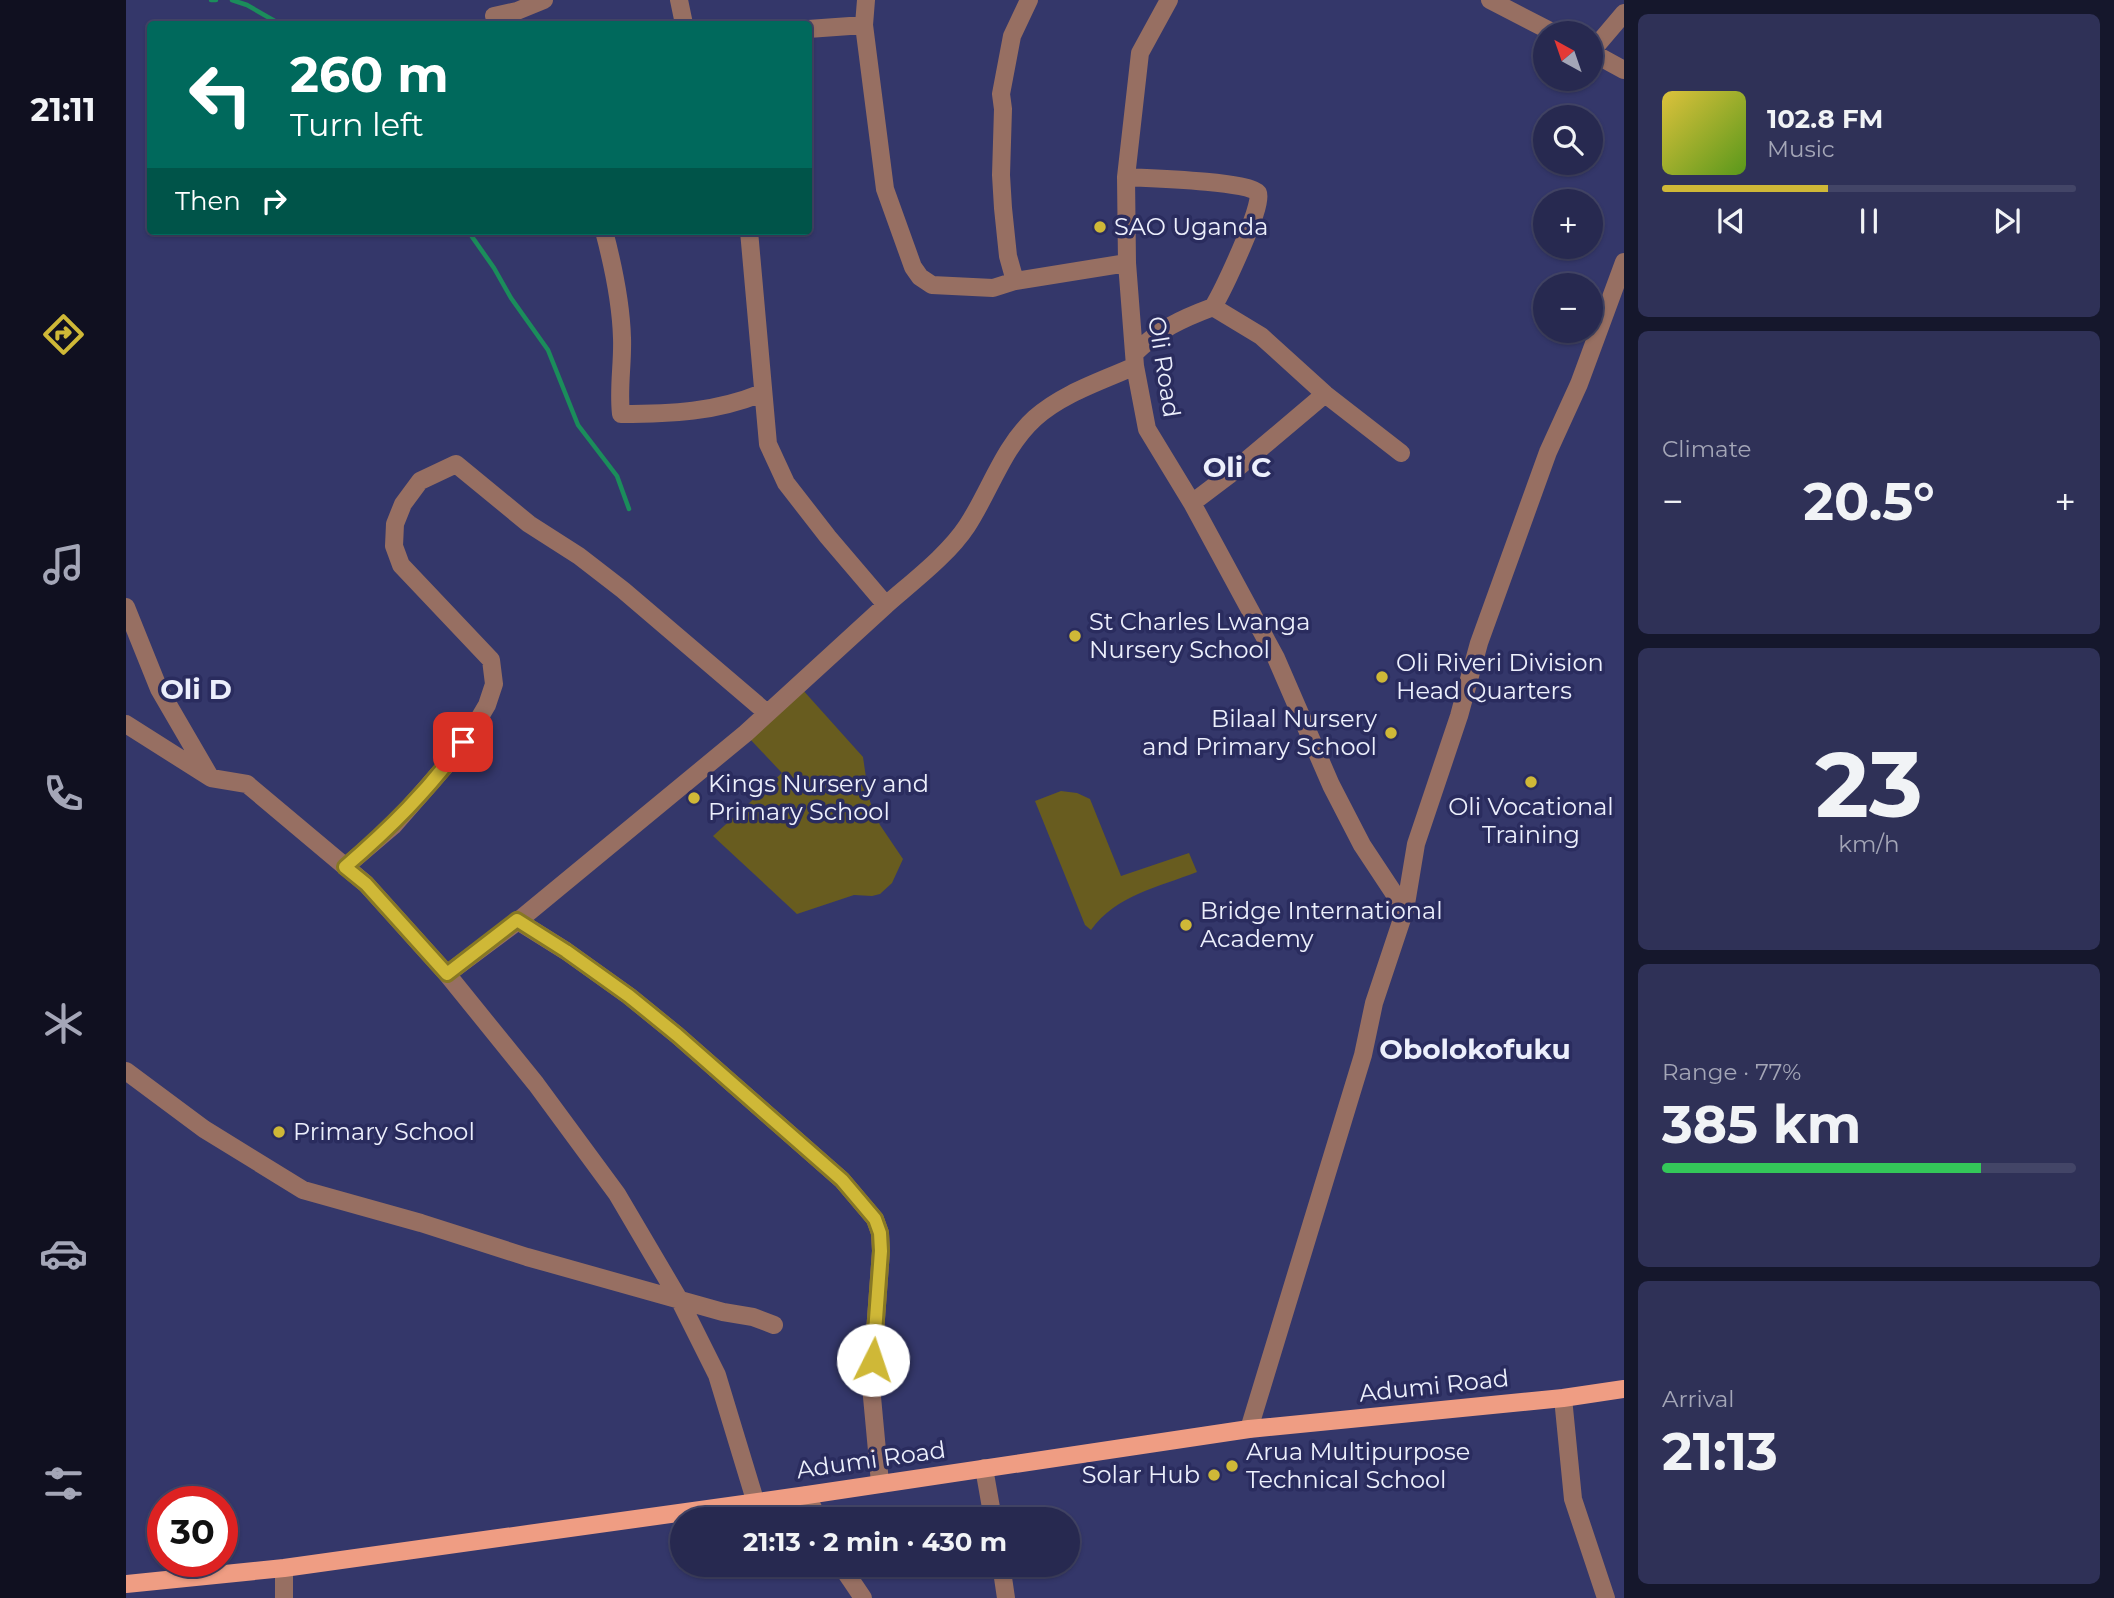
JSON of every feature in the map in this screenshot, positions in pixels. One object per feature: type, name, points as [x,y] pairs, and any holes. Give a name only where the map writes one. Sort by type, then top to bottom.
[{"type":"main road","name":"Adumi Road","points":[[126,1584],[284,1569],[1249,1429],[1563,1398],[1624,1389]]},
{"type":"street","points":[[497,21],[494,16],[517,11],[544,0]]},
{"type":"street","points":[[679,0],[683,21]]},
{"type":"street","points":[[866,0],[864,25],[885,189],[913,267],[920,277],[932,285],[993,288],[1015,281],[1127,263]]},
{"type":"street","points":[[1015,281],[1008,256],[1003,208],[1001,94],[1012,36],[1029,0]]},
{"type":"street","name":"Oli Road","points":[[1170,0],[1140,53],[1126,177],[1127,263],[1135,360],[1147,429],[1192,503],[1276,658],[1331,785],[1362,845],[1405,910]]},
{"type":"street","points":[[1490,0],[1533,22]]},
{"type":"street","points":[[1603,38],[1624,13]]},
{"type":"street","points":[[812,29],[864,25]]},
{"type":"street","points":[[1603,59],[1624,70]]},
{"type":"street","points":[[447,974],[746,733],[886,605],[966,528],[1007,454],[1034,419],[1054,403],[1135,360],[1151,337],[1179,320],[1213,307],[1242,247],[1259,200],[1258,193],[1252,188],[1207,182],[1126,177]]},
{"type":"street","points":[[605,235],[622,335],[619,397],[621,414],[671,415],[736,403],[762,393]]},
{"type":"street","points":[[750,235],[768,444],[786,483],[886,605]]},
{"type":"street","points":[[1249,1429],[1363,1055],[1374,1003],[1405,910],[1416,845],[1491,609],[1548,452],[1579,384],[1624,262]]},
{"type":"street","points":[[1213,307],[1261,336],[1325,394],[1401,453]]},
{"type":"street","points":[[1192,503],[1325,394]]},
{"type":"street","points":[[345,867],[393,825],[449,762],[478,722],[494,684],[492,660],[401,565],[394,546],[395,524],[403,504],[420,481],[456,464],[529,524],[579,556],[623,590],[767,713]]},
{"type":"street","points":[[126,607],[159,689],[211,778]]},
{"type":"street","points":[[126,723],[211,778],[247,784],[366,884],[447,974],[536,1084],[617,1194],[680,1301],[717,1375],[755,1500]]},
{"type":"street","points":[[517,920],[597,973],[677,1035],[842,1180],[875,1219],[880,1233],[881,1251],[871,1386],[880,1483]]},
{"type":"street","points":[[126,1071],[204,1129],[303,1190],[680,1301],[753,1317],[774,1325]]},
{"type":"street","points":[[1563,1398],[1573,1499],[1606,1598]]},
{"type":"street","points":[[984,1468],[991,1507]]},
{"type":"street","points":[[807,1495],[812,1507]]},
{"type":"street","points":[[284,1569],[284,1598]]},
{"type":"street","points":[[849,1577],[863,1598]]},
{"type":"street","points":[[1003,1577],[1006,1598]]},
{"type":"shaded area","points":[[802,689],[863,757],[874,813],[903,859],[892,883],[880,894],[854,895],[797,914],[713,836],[782,773],[750,739]]},
{"type":"shaded area","points":[[1061,791],[1077,793],[1090,799],[1121,876],[1189,853],[1197,872],[1126,900],[1101,918],[1091,930],[1085,925],[1035,801]]},
{"type":"waterway","points":[[211,0],[216,0]]},
{"type":"waterway","points":[[232,0],[247,5],[275,21]]},
{"type":"waterway","points":[[471,235],[548,350],[578,425],[617,476],[629,509]]},
{"type":"place","name":"SAO Uganda","points":[[1100,227]]},
{"type":"place","name":"St Charles Lwanga Nursery School","points":[[1075,636]]},
{"type":"place","name":"Oli Riveri Division Head Quarters","points":[[1382,677]]},
{"type":"place","name":"Bilaal Nursery and Primary School","points":[[1391,733]]},
{"type":"place","name":"Oli Vocational Training","points":[[1531,782]]},
{"type":"place","name":"Kings Nursery and Primary School","points":[[694,798]]},
{"type":"place","name":"Bridge International Academy","points":[[1186,925]]},
{"type":"place","name":"Primary School","points":[[279,1132]]},
{"type":"place","name":"Arua Multipurpose Technical School","points":[[1232,1466]]},
{"type":"place","name":"Solar Hub","points":[[1214,1475]]},
{"type":"district","name":"Oli C","points":[[1237,467]]},
{"type":"district","name":"Oli D","points":[[196,689]]},
{"type":"district","name":"Obolokofuku","points":[[1475,1049]]},
{"type":"route","points":[[463,742],[449,762],[393,825],[345,867],[366,884],[447,974],[517,920],[537,932],[629,996],[677,1035],[842,1180],[875,1219],[880,1233],[873,1360]]}]
